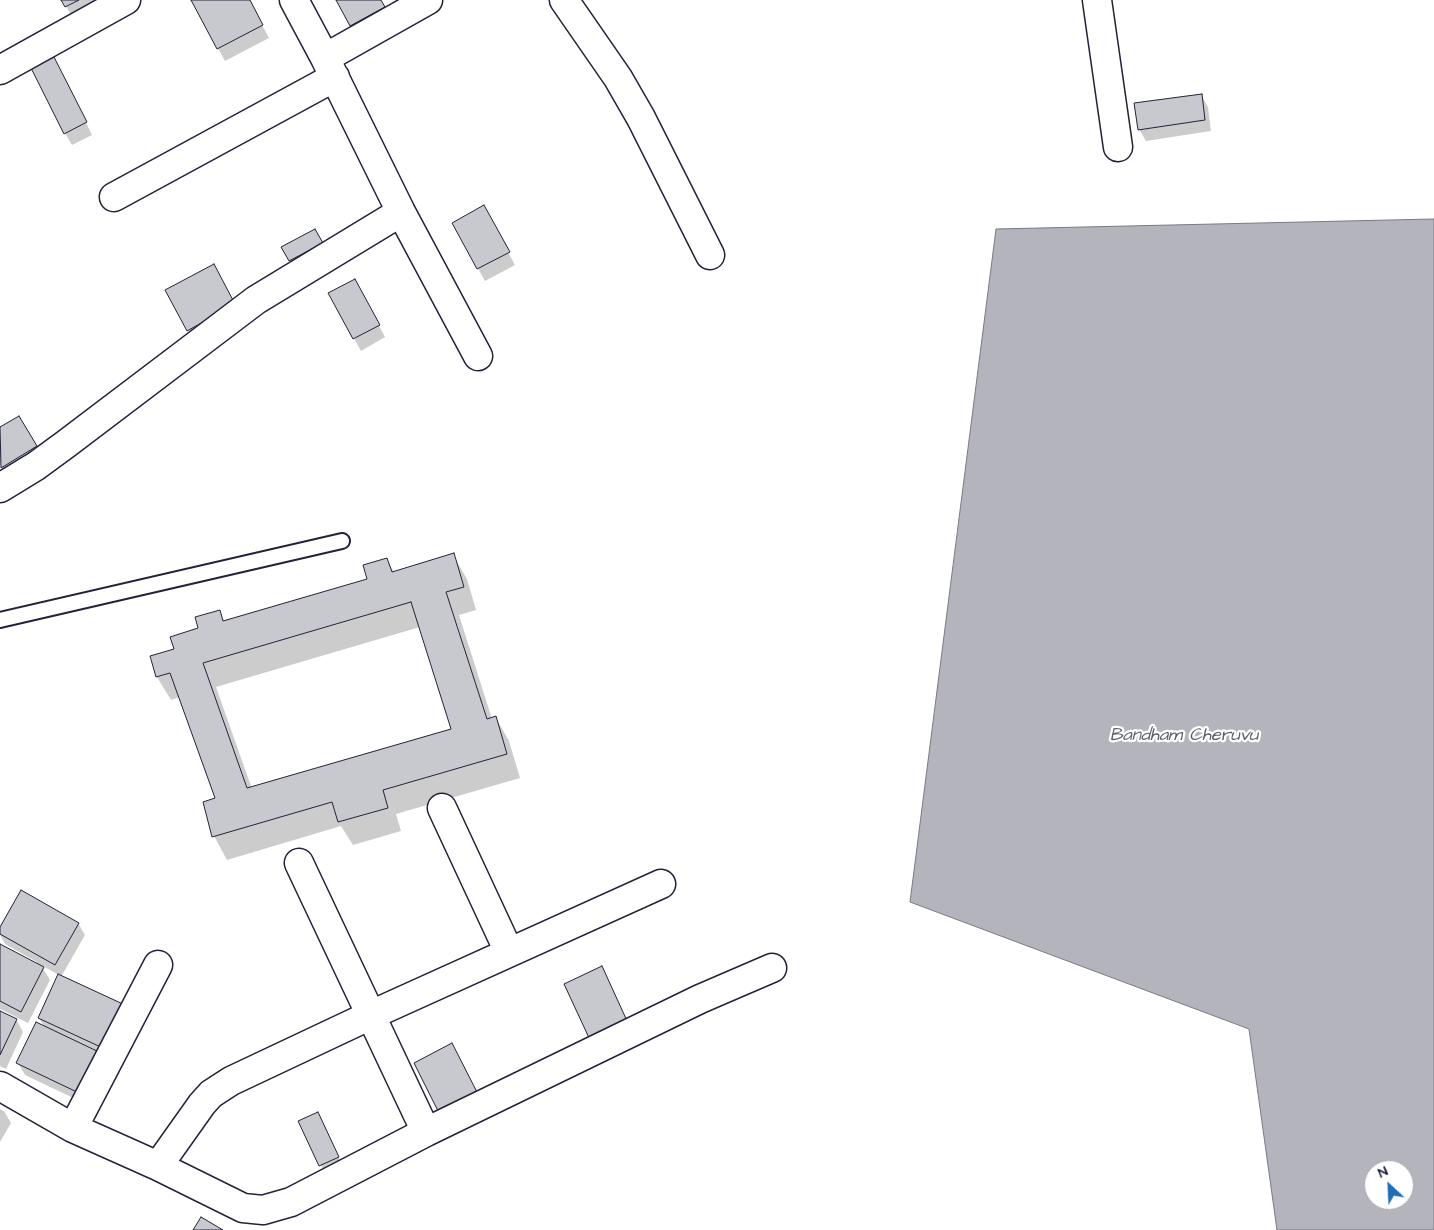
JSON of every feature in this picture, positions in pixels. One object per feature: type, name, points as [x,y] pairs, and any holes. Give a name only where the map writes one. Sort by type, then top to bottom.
[{"type":"street","points":[[0,70],[126,0]]},
{"type":"street","points":[[294,0],[330,67],[401,212],[478,356]]},
{"type":"street","points":[[114,197],[330,67],[428,0]]},
{"type":"street","points":[[564,0],[608,63],[641,118],[710,255]]},
{"type":"street","points":[[1097,0],[1118,147]]},
{"type":"street","points":[[0,488],[36,466],[66,444],[256,300],[401,212]]},
{"type":"street","points":[[442,808],[509,952]]},
{"type":"street","points":[[299,863],[426,1132]]},
{"type":"street","points":[[158,1166],[202,1104],[211,1094],[231,1081],[371,1015],[662,884]]},
{"type":"street","points":[[72,1128],[158,965]]},
{"type":"street","points":[[0,1086],[72,1128],[158,1166],[243,1208],[263,1210],[291,1202],[426,1132],[700,999],[772,968]]},
{"type":"lane","points":[[0,620],[342,541]]},
{"type":"water","name":"Bandham Cheruvu","points":[[1434,219],[1434,1230],[1277,1230],[1249,1029],[910,902],[996,229]]},
{"type":"building","points":[[61,0],[79,0],[65,7]]},
{"type":"building","points":[[191,0],[250,0],[263,25],[217,49]]},
{"type":"building","points":[[336,0],[381,0],[385,7],[350,26]]},
{"type":"building","points":[[54,57],[87,122],[64,134],[31,68]]},
{"type":"building","points":[[1202,94],[1205,120],[1138,130],[1134,103]]},
{"type":"building","points":[[484,205],[510,252],[477,269],[452,223]]},
{"type":"building","points":[[315,229],[323,243],[289,261],[281,247]]},
{"type":"building","points":[[214,264],[235,304],[187,331],[165,290]]},
{"type":"building","points":[[355,279],[380,325],[353,339],[328,293]]},
{"type":"building","points":[[19,416],[37,446],[1,468],[0,427]]},
{"type":"building","points":[[454,553],[464,587],[446,592],[487,719],[496,716],[507,754],[383,790],[388,808],[338,822],[332,802],[212,837],[203,802],[215,798],[170,673],[156,677],[150,656],[174,649],[170,637],[198,628],[195,617],[220,610],[223,621],[367,579],[363,565],[387,558],[392,572]],"holes":[[[411,602],[451,729],[247,788],[203,663]]]},
{"type":"building","points":[[21,890],[79,923],[55,965],[0,934],[0,927]]},
{"type":"building","points":[[0,944],[44,967],[21,1012],[0,1001]]},
{"type":"building","points":[[602,966],[628,1023],[590,1040],[564,984]]},
{"type":"building","points":[[58,974],[125,1005],[105,1049],[38,1018]]},
{"type":"building","points":[[0,1011],[17,1019],[0,1055]]},
{"type":"building","points":[[36,1022],[99,1052],[79,1093],[16,1063]]},
{"type":"building","points":[[452,1043],[480,1098],[441,1117],[414,1063]]},
{"type":"building","points":[[318,1112],[339,1157],[319,1166],[298,1121]]},
{"type":"building","points":[[201,1217],[223,1230],[193,1230]]}]
